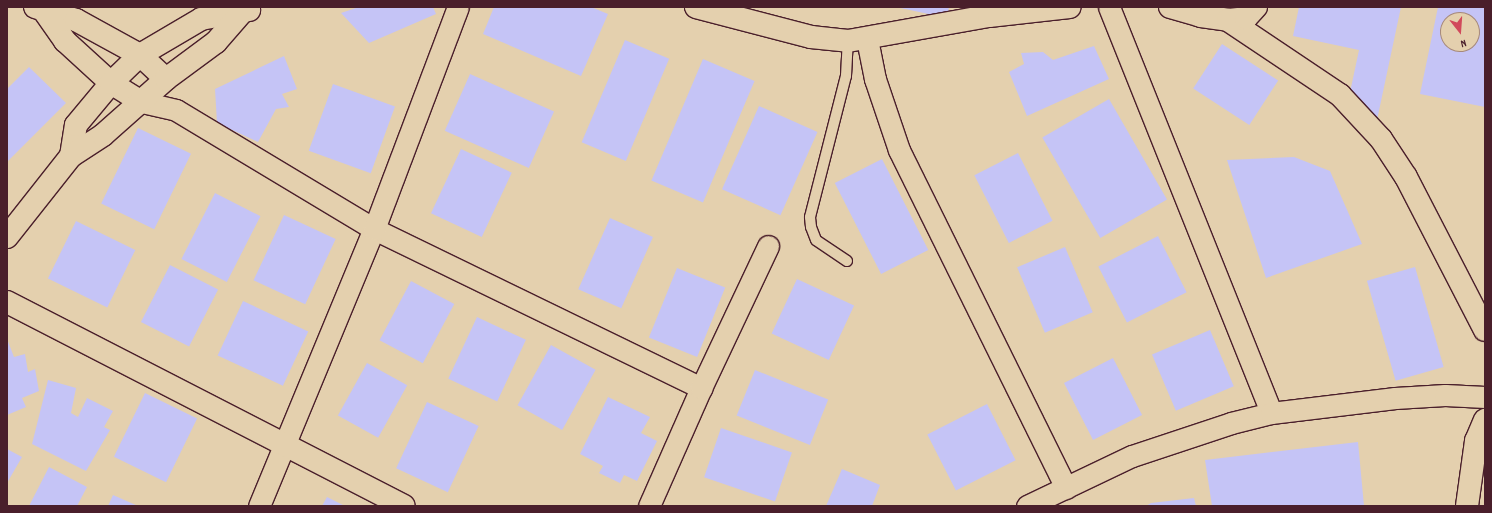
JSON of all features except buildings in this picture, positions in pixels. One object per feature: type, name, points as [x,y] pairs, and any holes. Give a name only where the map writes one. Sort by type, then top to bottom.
[{"type":"main road","points":[[696,7],[811,37],[857,40],[989,16],[1070,7]]},
{"type":"main road","points":[[1170,7],[1208,18],[1228,20],[1246,18],[1256,7]]},
{"type":"main road","points":[[40,9],[76,20],[140,56],[166,79]]},
{"type":"main road","points":[[40,9],[65,40],[111,83],[142,102]]},
{"type":"main road","points":[[71,156],[76,125],[111,83],[140,56],[202,19],[250,9]]},
{"type":"main road","points":[[7,237],[71,156],[103,135],[142,102],[166,79],[216,42],[250,9]]},
{"type":"main road","points":[[1228,20],[1340,95],[1381,139],[1406,177],[1485,330]]},
{"type":"main road","points":[[7,302],[404,506]]},
{"type":"main road","points":[[1467,506],[1476,441],[1485,420]]},
{"type":"street","points":[[259,506],[374,229],[458,7]]},
{"type":"street","points":[[1109,7],[1271,413]]},
{"type":"street","points":[[857,40],[875,80],[899,150],[1066,488]]},
{"type":"street","points":[[166,79],[176,110]]},
{"type":"street","points":[[142,102],[176,110],[374,229],[701,388]]},
{"type":"street","points":[[650,506],[701,388],[768,246]]},
{"type":"street","points":[[1027,506],[1132,456],[1224,425],[1271,413],[1395,398],[1451,395],[1485,397]]},
{"type":"lane","points":[[847,261],[816,240],[811,227],[810,217],[846,76],[857,40]]}]
